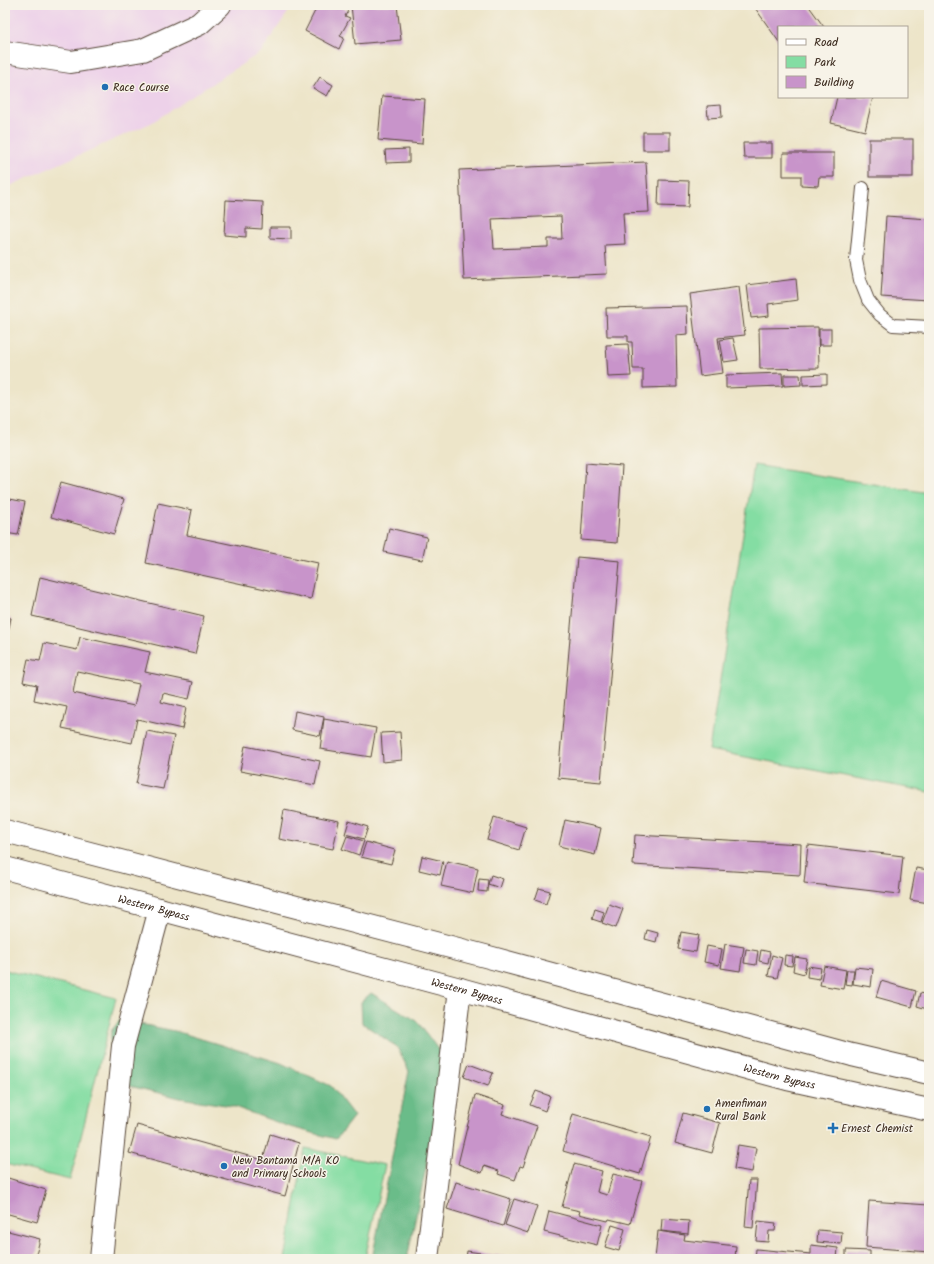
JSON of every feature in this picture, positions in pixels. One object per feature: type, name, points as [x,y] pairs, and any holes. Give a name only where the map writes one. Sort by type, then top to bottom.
[{"type":"main road","points":[[5,52],[71,62],[143,50],[199,24],[220,5]]},
{"type":"main road","points":[[5,831],[478,954],[852,1055],[929,1072]]},
{"type":"main road","name":"Western Bypass","points":[[5,868],[460,989],[787,1079],[929,1110]]},
{"type":"main road","points":[[101,1259],[123,1046],[160,909]]},
{"type":"main road","points":[[428,1259],[460,989]]},
{"type":"lane","points":[[863,188],[856,260],[860,280],[868,300],[880,315],[893,325],[929,327]]},
{"type":"shaded area","name":"Race Course","points":[[5,5],[293,5],[261,52],[151,123],[5,188]]},
{"type":"green space","points":[[754,465],[929,493],[929,792],[709,750]]},
{"type":"green space","points":[[5,970],[116,998],[70,1180],[5,1164]]},
{"type":"green space","points":[[371,993],[417,1021],[443,1056],[440,1100],[407,1259],[372,1259],[409,1071],[397,1047],[362,1023],[361,1002]]},
{"type":"green space","points":[[120,1020],[175,1031],[281,1063],[331,1086],[354,1116],[336,1139],[290,1127],[232,1106],[180,1098],[117,1083],[109,1062],[111,1031]]},
{"type":"green space","points":[[305,1148],[385,1165],[365,1259],[285,1259]]},
{"type":"building","points":[[318,5],[325,5],[331,8],[333,5],[338,5],[348,11],[345,16],[350,18],[340,36],[344,38],[339,49],[305,31]]},
{"type":"building","points":[[351,5],[397,5],[401,40],[355,44]]},
{"type":"building","points":[[753,5],[808,5],[823,26],[778,26],[778,41]]},
{"type":"building","points":[[320,77],[333,85],[327,96],[313,88]]},
{"type":"building","points":[[382,96],[425,99],[422,144],[378,140]]},
{"type":"building","points":[[837,98],[873,98],[865,131],[831,123]]},
{"type":"building","points":[[721,105],[722,117],[708,118],[707,106]]},
{"type":"building","points":[[643,132],[670,132],[670,150],[643,150]]},
{"type":"building","points":[[869,139],[913,139],[913,177],[869,177]]},
{"type":"building","points":[[743,143],[772,143],[772,158],[744,158]]},
{"type":"building","points":[[409,149],[409,162],[386,163],[385,150]]},
{"type":"building","points":[[783,153],[834,153],[834,177],[819,177],[818,186],[801,185],[801,176],[783,176]]},
{"type":"building","points":[[646,162],[649,212],[623,213],[625,244],[605,245],[607,274],[464,280],[459,170]],"holes":[[[561,216],[562,239],[548,239],[548,247],[494,249],[492,219]]]},
{"type":"building","points":[[659,180],[689,181],[688,207],[658,206]]},
{"type":"building","points":[[226,200],[263,202],[262,229],[246,228],[246,237],[224,235]]},
{"type":"building","points":[[886,216],[929,219],[929,300],[881,297]]},
{"type":"building","points":[[270,227],[291,227],[291,239],[270,238]]},
{"type":"building","points":[[796,279],[798,300],[768,304],[769,316],[751,318],[747,285]]},
{"type":"building","points":[[739,287],[745,335],[718,338],[723,373],[700,376],[690,294]]},
{"type":"building","points":[[687,306],[688,334],[676,335],[677,387],[643,388],[643,369],[633,369],[632,342],[628,342],[628,336],[607,336],[606,308]]},
{"type":"building","points":[[818,327],[819,368],[760,369],[759,328]]},
{"type":"building","points":[[819,329],[831,329],[831,345],[819,345]]},
{"type":"building","points":[[733,338],[738,360],[724,362],[720,340]]},
{"type":"building","points":[[628,344],[631,376],[608,377],[606,345]]},
{"type":"building","points":[[782,373],[783,386],[726,388],[726,375]]},
{"type":"building","points":[[827,374],[827,384],[803,385],[803,375]]},
{"type":"building","points":[[784,375],[800,375],[801,385],[784,386]]},
{"type":"building","points":[[586,463],[622,466],[617,543],[581,540]]},
{"type":"building","points":[[61,482],[124,499],[114,534],[51,517]]},
{"type":"building","points":[[5,498],[25,502],[18,535],[5,533]]},
{"type":"building","points":[[158,503],[192,510],[187,535],[318,563],[311,599],[146,563]]},
{"type":"building","points":[[389,528],[427,537],[422,560],[384,552]]},
{"type":"building","points":[[577,557],[620,561],[601,782],[558,778]]},
{"type":"building","points":[[40,577],[204,616],[195,654],[32,616]]},
{"type":"building","points":[[5,617],[11,618],[6,643],[5,643]]},
{"type":"building","points":[[80,637],[150,652],[145,672],[193,682],[189,699],[163,693],[161,702],[186,708],[182,729],[137,719],[132,743],[62,728],[67,707],[34,700],[37,685],[23,682],[28,659],[40,661],[44,643],[77,650]],"holes":[[[77,671],[139,684],[134,706],[73,693]]]},
{"type":"building","points":[[295,711],[324,717],[320,736],[292,730]]},
{"type":"building","points":[[324,719],[376,728],[371,757],[320,749]]},
{"type":"building","points":[[147,731],[174,736],[163,789],[136,784]]},
{"type":"building","points":[[400,732],[402,760],[383,762],[381,733]]},
{"type":"building","points":[[245,746],[320,761],[315,785],[240,771]]},
{"type":"building","points":[[284,810],[339,821],[333,849],[279,839]]},
{"type":"building","points":[[494,817],[526,827],[519,850],[487,840]]},
{"type":"building","points":[[565,820],[601,828],[595,855],[559,846]]},
{"type":"building","points":[[349,821],[368,827],[364,839],[345,834]]},
{"type":"building","points":[[635,835],[801,844],[800,875],[633,865]]},
{"type":"building","points":[[347,836],[364,841],[359,855],[342,849]]},
{"type":"building","points":[[366,842],[395,850],[391,864],[361,857]]},
{"type":"building","points":[[808,845],[903,856],[899,894],[804,883]]},
{"type":"building","points":[[422,856],[443,861],[440,875],[419,870]]},
{"type":"building","points":[[447,861],[478,868],[473,893],[441,886]]},
{"type":"building","points":[[916,868],[929,870],[929,903],[910,900]]},
{"type":"building","points":[[491,875],[503,879],[500,888],[488,884]]},
{"type":"building","points":[[479,879],[488,880],[487,892],[478,891]]},
{"type":"building","points":[[539,888],[550,891],[546,904],[535,900]]},
{"type":"building","points":[[609,904],[623,909],[616,928],[602,923]]},
{"type":"building","points":[[595,909],[604,912],[601,922],[592,919]]},
{"type":"building","points":[[647,930],[658,933],[656,942],[645,939]]},
{"type":"building","points":[[681,932],[699,935],[696,952],[678,949]]},
{"type":"building","points":[[725,944],[744,947],[740,971],[721,968]]},
{"type":"building","points":[[707,946],[722,949],[719,965],[704,962]]},
{"type":"building","points":[[746,949],[758,951],[756,965],[744,963]]},
{"type":"building","points":[[761,950],[770,952],[768,963],[759,961]]},
{"type":"building","points":[[772,955],[782,958],[777,978],[768,976]]},
{"type":"building","points":[[785,955],[793,956],[792,966],[784,965]]},
{"type":"building","points":[[795,957],[807,959],[804,974],[793,971]]},
{"type":"building","points":[[808,966],[821,968],[819,979],[807,977]]},
{"type":"building","points":[[824,966],[846,970],[843,989],[820,985]]},
{"type":"building","points":[[855,967],[873,969],[871,987],[853,984]]},
{"type":"building","points":[[847,970],[854,970],[852,985],[845,984]]},
{"type":"building","points":[[881,981],[916,991],[912,1007],[876,997]]},
{"type":"building","points":[[920,993],[929,995],[927,1009],[917,1006]]},
{"type":"building","points":[[469,1064],[493,1073],[488,1086],[464,1077]]},
{"type":"building","points":[[536,1091],[550,1096],[545,1111],[530,1105]]},
{"type":"building","points":[[475,1095],[505,1105],[502,1114],[537,1126],[523,1167],[520,1166],[515,1180],[498,1174],[499,1171],[484,1166],[482,1173],[458,1164]]},
{"type":"building","points":[[683,1113],[720,1123],[712,1153],[675,1143]]},
{"type":"building","points":[[573,1114],[651,1137],[640,1174],[563,1151]]},
{"type":"building","points":[[137,1125],[263,1160],[270,1134],[299,1143],[285,1196],[129,1153]]},
{"type":"building","points":[[738,1145],[756,1148],[752,1172],[734,1169]]},
{"type":"building","points":[[574,1164],[602,1171],[597,1192],[607,1195],[613,1174],[642,1181],[630,1224],[609,1219],[608,1221],[579,1214],[580,1211],[562,1207]]},
{"type":"building","points":[[5,1177],[46,1190],[37,1222],[5,1213]]},
{"type":"building","points":[[749,1180],[757,1180],[753,1228],[745,1227]]},
{"type":"building","points":[[456,1182],[511,1199],[503,1226],[447,1209]]},
{"type":"building","points":[[514,1199],[537,1206],[528,1233],[505,1225]]},
{"type":"building","points":[[869,1201],[929,1205],[929,1252],[866,1247]]},
{"type":"building","points":[[549,1211],[602,1225],[597,1245],[544,1232]]},
{"type":"building","points":[[662,1219],[689,1221],[688,1234],[661,1231]]},
{"type":"building","points":[[758,1221],[776,1223],[775,1231],[769,1231],[768,1242],[756,1241]]},
{"type":"building","points":[[612,1225],[625,1229],[619,1251],[605,1247]]},
{"type":"building","points":[[818,1230],[842,1232],[841,1244],[817,1242]]},
{"type":"building","points":[[8,1231],[40,1239],[35,1259],[5,1259],[5,1246]]},
{"type":"building","points":[[658,1231],[685,1235],[684,1240],[736,1246],[735,1259],[655,1259]]},
{"type":"building","points":[[811,1245],[838,1248],[837,1259],[755,1259],[756,1249],[811,1254]]},
{"type":"building","points":[[846,1250],[870,1251],[870,1259],[846,1259]]},
{"type":"building","points":[[467,1251],[507,1257],[507,1259],[466,1259]]},
{"type":"place","name":"Race Course","points":[[105,87]]},
{"type":"place","name":"Amenfiman Rural Bank","points":[[707,1109]]},
{"type":"place","name":"Ernest Chemist","points":[[833,1128]]},
{"type":"place","name":"New Bantama M/A KO and Primary Schools","points":[[224,1166]]}]
